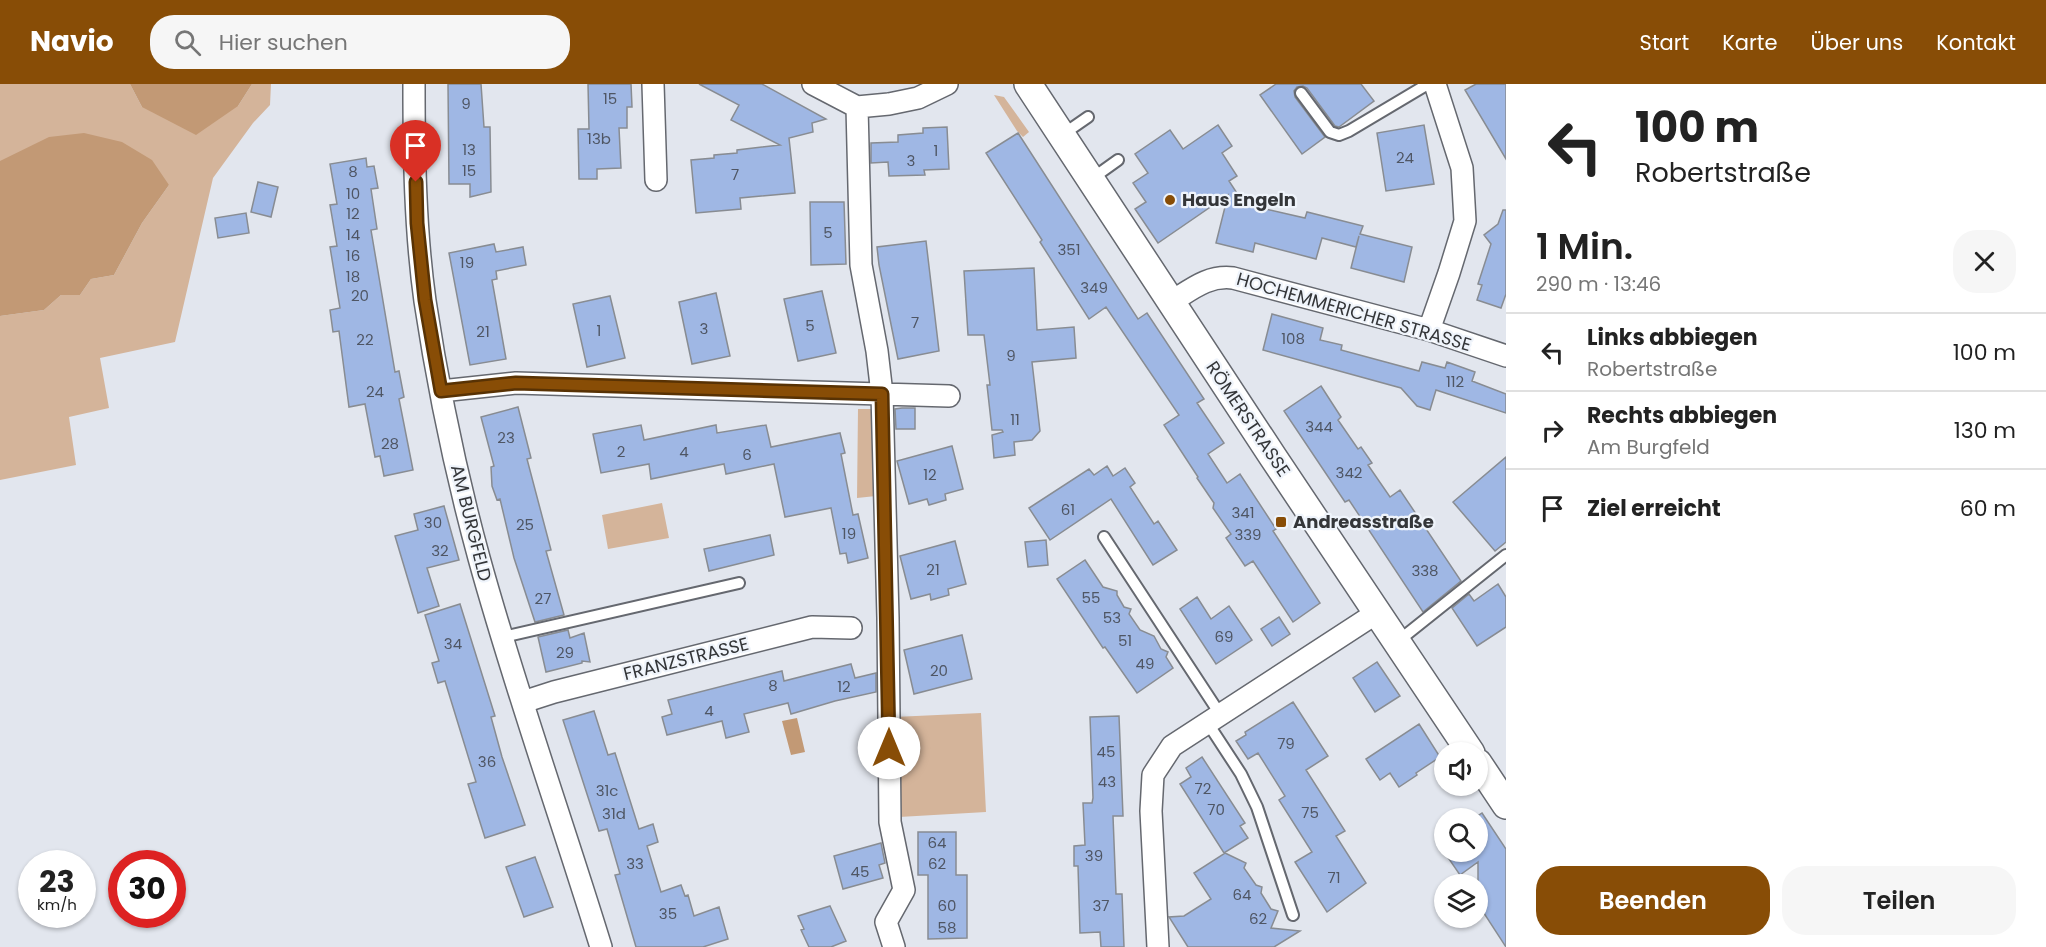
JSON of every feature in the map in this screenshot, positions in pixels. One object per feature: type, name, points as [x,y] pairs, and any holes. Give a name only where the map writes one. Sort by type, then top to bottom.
[{"type":"street","name":"AM BURGFELD","points":[[414,84],[417,223],[425,300],[459,478],[479,558],[601,947]]},
{"type":"street","points":[[653,84],[656,180]]},
{"type":"street","points":[[813,84],[856,107],[918,98],[947,84]]},
{"type":"street","name":"RÖMERSTRASSE","points":[[1028,84],[1464,742]]},
{"type":"street","points":[[1428,330],[1465,222],[1462,168],[1435,84]]},
{"type":"street","points":[[856,107],[861,265],[877,351],[882,394],[890,822],[904,890],[886,922],[894,947]]},
{"type":"street","name":"HOCHEMMERICHER STRASSE","points":[[1171,302],[1207,279],[1220,276],[1233,278],[1428,330],[1506,356]]},
{"type":"street","points":[[441,391],[516,383],[949,396]]},
{"type":"street","points":[[1158,947],[1151,811],[1153,775],[1172,746],[1378,612]]},
{"type":"street","name":"FRANZSTRASSE","points":[[523,702],[554,692],[812,627],[851,628]]},
{"type":"street","points":[[1488,778],[1506,805]]},
{"type":"lane","points":[[1301,93],[1330,132],[1339,135],[1428,84]]},
{"type":"lane","points":[[1062,135],[1089,117]]},
{"type":"lane","points":[[1090,180],[1118,160]]},
{"type":"lane","points":[[1104,537],[1214,718],[1257,807],[1293,915]]},
{"type":"lane","points":[[1397,642],[1506,555]]},
{"type":"lane","points":[[503,637],[739,583]]},
{"type":"shaded area","points":[[0,84],[130,84],[142,107],[238,106],[252,84],[271,84],[270,105],[253,123],[213,178],[175,342],[100,358],[109,408],[69,417],[76,465],[0,480],[0,316],[44,310],[61,295],[80,295],[91,279],[114,275],[142,223],[169,185],[0,161]]},
{"type":"shaded area","points":[[130,84],[252,84],[238,106],[196,135],[142,107]]},
{"type":"shaded area","points":[[994,95],[1004,97],[1029,132],[1023,137],[1017,131]]},
{"type":"shaded area","points":[[84,133],[122,142],[152,160],[169,185],[142,223],[114,275],[91,279],[80,295],[61,295],[44,310],[0,316],[0,161],[49,137]]},
{"type":"shaded area","points":[[858,409],[873,409],[876,496],[857,498]]},
{"type":"shaded area","points":[[662,503],[669,538],[608,549],[602,515]]},
{"type":"shaded area","points":[[981,713],[986,812],[899,817],[894,717]]},
{"type":"shaded area","points":[[797,718],[805,752],[791,755],[782,721]]},
{"type":"building","points":[[448,84],[481,84],[484,127],[490,127],[491,192],[470,197],[470,184],[449,184]]},
{"type":"building","points":[[588,84],[631,84],[632,107],[627,107],[627,128],[619,128],[621,168],[597,169],[597,179],[579,179],[578,129],[589,129]]},
{"type":"building","points":[[699,84],[762,84],[826,119],[812,123],[813,132],[789,138],[795,193],[740,198],[741,209],[696,213],[691,160],[737,153],[737,150],[780,145],[731,120],[739,105]]},
{"type":"building","points":[[1276,84],[1361,84],[1374,101],[1339,127],[1335,126],[1307,88],[1297,87],[1294,91],[1295,97],[1325,137],[1302,154],[1260,95]]},
{"type":"building","points":[[1476,84],[1506,84],[1506,159],[1465,90]]},
{"type":"building","points":[[1218,125],[1232,146],[1222,153],[1237,176],[1229,181],[1244,204],[1305,218],[1307,212],[1363,226],[1360,234],[1412,247],[1404,282],[1351,268],[1359,236],[1356,247],[1322,238],[1316,259],[1255,243],[1253,252],[1216,243],[1228,195],[1158,243],[1135,209],[1146,202],[1133,183],[1148,173],[1135,154],[1170,130],[1183,149]]},
{"type":"building","points":[[1424,125],[1434,184],[1386,191],[1377,133]]},
{"type":"building","points":[[947,127],[949,169],[924,170],[925,175],[889,176],[888,162],[871,163],[871,143],[898,142],[898,135],[923,133],[923,128]]},
{"type":"building","points":[[1018,133],[1138,319],[1147,313],[1204,399],[1197,403],[1224,443],[1208,454],[1227,483],[1240,474],[1276,529],[1273,531],[1320,603],[1293,622],[1253,561],[1245,566],[1226,538],[1231,534],[1213,508],[1214,503],[1164,425],[1179,415],[1106,307],[1089,319],[986,153]]},
{"type":"building","points":[[366,158],[367,167],[374,166],[378,188],[371,189],[377,229],[371,230],[395,372],[399,371],[404,397],[399,399],[413,470],[384,476],[380,456],[375,457],[365,404],[349,407],[339,331],[333,332],[330,310],[340,308],[330,247],[337,246],[330,205],[337,204],[330,164]]},
{"type":"building","points":[[258,182],[278,187],[271,217],[251,212]]},
{"type":"building","points":[[810,202],[844,202],[846,264],[811,265]]},
{"type":"building","points":[[1503,210],[1506,210],[1506,294],[1501,308],[1477,300],[1482,285],[1478,284],[1491,244],[1484,235],[1498,224]]},
{"type":"building","points":[[246,213],[249,233],[218,238],[215,218]]},
{"type":"building","points":[[926,241],[939,351],[898,359],[877,247]]},
{"type":"building","points":[[494,244],[496,252],[523,247],[526,265],[496,271],[497,279],[492,280],[506,359],[470,365],[449,253]]},
{"type":"building","points":[[1034,268],[1037,330],[1074,327],[1076,358],[1032,362],[1040,431],[1032,440],[1014,442],[1015,455],[994,458],[992,435],[1003,432],[992,430],[984,335],[968,335],[964,271]]},
{"type":"building","points":[[822,291],[836,353],[798,361],[784,299]]},
{"type":"building","points":[[716,293],[730,356],[692,364],[679,302]]},
{"type":"building","points":[[610,296],[625,358],[587,367],[573,304]]},
{"type":"building","points":[[1272,314],[1323,328],[1320,340],[1342,345],[1341,350],[1419,371],[1422,362],[1445,368],[1447,362],[1475,372],[1472,381],[1506,394],[1506,413],[1436,390],[1430,410],[1417,406],[1401,388],[1263,350]]},
{"type":"building","points":[[1321,386],[1341,417],[1338,420],[1358,449],[1361,447],[1372,463],[1368,465],[1390,497],[1400,490],[1461,581],[1423,612],[1349,500],[1345,502],[1284,411]]},
{"type":"building","points":[[518,407],[531,458],[527,459],[551,550],[546,551],[564,615],[535,622],[514,558],[500,499],[497,500],[492,486],[491,467],[494,466],[481,417]]},
{"type":"building","points":[[915,408],[915,429],[896,429],[895,409]]},
{"type":"building","points":[[641,425],[644,440],[716,425],[717,433],[766,425],[771,447],[840,433],[845,453],[841,454],[853,515],[858,514],[868,558],[848,563],[846,553],[840,554],[831,508],[785,517],[774,464],[726,474],[724,464],[651,479],[649,464],[601,473],[593,434]]},
{"type":"building","points":[[952,446],[963,489],[945,494],[946,500],[929,505],[927,499],[909,504],[897,461]]},
{"type":"building","points":[[1506,457],[1506,542],[1495,551],[1453,502]]},
{"type":"building","points":[[1107,466],[1113,476],[1125,468],[1135,483],[1130,487],[1154,524],[1158,521],[1177,550],[1153,565],[1111,499],[1050,540],[1029,508],[1089,469],[1094,475]]},
{"type":"building","points":[[444,506],[459,560],[427,568],[439,606],[418,613],[395,536],[418,530],[414,514]]},
{"type":"building","points":[[770,535],[774,555],[709,571],[704,549]]},
{"type":"building","points":[[1046,540],[1048,565],[1028,567],[1025,542]]},
{"type":"building","points":[[955,541],[966,584],[948,589],[949,595],[931,600],[930,594],[911,599],[900,556]]},
{"type":"building","points":[[1085,560],[1103,587],[1117,591],[1124,607],[1131,609],[1129,614],[1140,630],[1154,636],[1161,649],[1168,652],[1166,657],[1173,668],[1137,693],[1105,647],[1103,648],[1057,579]]},
{"type":"building","points":[[1498,584],[1506,597],[1506,627],[1477,646],[1452,608],[1469,594],[1474,601]]},
{"type":"building","points":[[1197,597],[1211,619],[1229,606],[1252,640],[1216,664],[1180,609]]},
{"type":"building","points":[[460,604],[495,716],[491,717],[502,757],[525,825],[485,838],[468,784],[476,782],[445,681],[438,683],[432,663],[439,661],[425,615]]},
{"type":"building","points":[[1279,617],[1290,634],[1272,646],[1261,629]]},
{"type":"building","points":[[568,630],[570,638],[584,633],[590,662],[582,661],[582,663],[546,672],[538,637]]},
{"type":"building","points":[[962,635],[972,679],[914,694],[904,650]]},
{"type":"building","points":[[1377,662],[1400,696],[1375,712],[1353,678]]},
{"type":"building","points":[[851,664],[855,678],[876,673],[876,692],[791,714],[788,703],[744,714],[749,732],[726,738],[722,721],[667,735],[662,717],[672,714],[668,700],[782,671],[784,681]]},
{"type":"building","points":[[1293,702],[1328,756],[1306,770],[1345,831],[1336,836],[1366,883],[1327,912],[1295,862],[1312,852],[1279,800],[1285,796],[1258,753],[1248,759],[1236,741],[1246,735],[1245,732]]},
{"type":"building","points":[[594,711],[608,755],[615,753],[639,829],[653,824],[658,842],[647,846],[661,892],[681,885],[685,896],[688,895],[694,916],[719,907],[728,939],[703,947],[636,947],[615,875],[620,874],[607,829],[599,831],[563,720]]},
{"type":"building","points":[[1119,716],[1123,816],[1113,816],[1116,894],[1122,894],[1124,947],[1101,947],[1100,932],[1080,933],[1078,866],[1074,866],[1074,846],[1085,845],[1083,803],[1092,803],[1093,798],[1090,717]]},
{"type":"building","points":[[1419,724],[1434,748],[1434,761],[1399,787],[1390,773],[1380,780],[1366,759]]},
{"type":"building","points":[[1202,757],[1245,823],[1240,826],[1248,838],[1224,853],[1180,784],[1191,777],[1186,768]]},
{"type":"building","points":[[1488,822],[1506,849],[1506,947],[1488,919],[1488,874],[1478,874],[1478,862],[1488,862]]},
{"type":"building","points":[[918,832],[956,832],[956,875],[967,875],[967,938],[928,939],[928,875],[918,875]]},
{"type":"building","points":[[881,843],[885,863],[879,865],[883,878],[843,889],[834,856]]},
{"type":"building","points":[[1225,853],[1246,863],[1244,868],[1256,885],[1262,887],[1261,893],[1271,909],[1278,911],[1271,928],[1300,931],[1274,947],[1188,947],[1169,917],[1184,916],[1211,899],[1194,873]]},
{"type":"building","points":[[535,857],[553,907],[524,917],[506,867]]},
{"type":"building","points":[[1451,862],[1478,862],[1461,874]]},
{"type":"building","points":[[830,906],[846,941],[831,947],[809,947],[801,930],[804,929],[798,916]]},
{"type":"place","name":"Haus Engeln","points":[[1170,200]]},
{"type":"place","name":"Andreasstraße","points":[[1281,522]]},
{"type":"route","points":[[416,182],[417,223],[425,300],[441,391],[516,383],[882,394],[889,748]]}]
